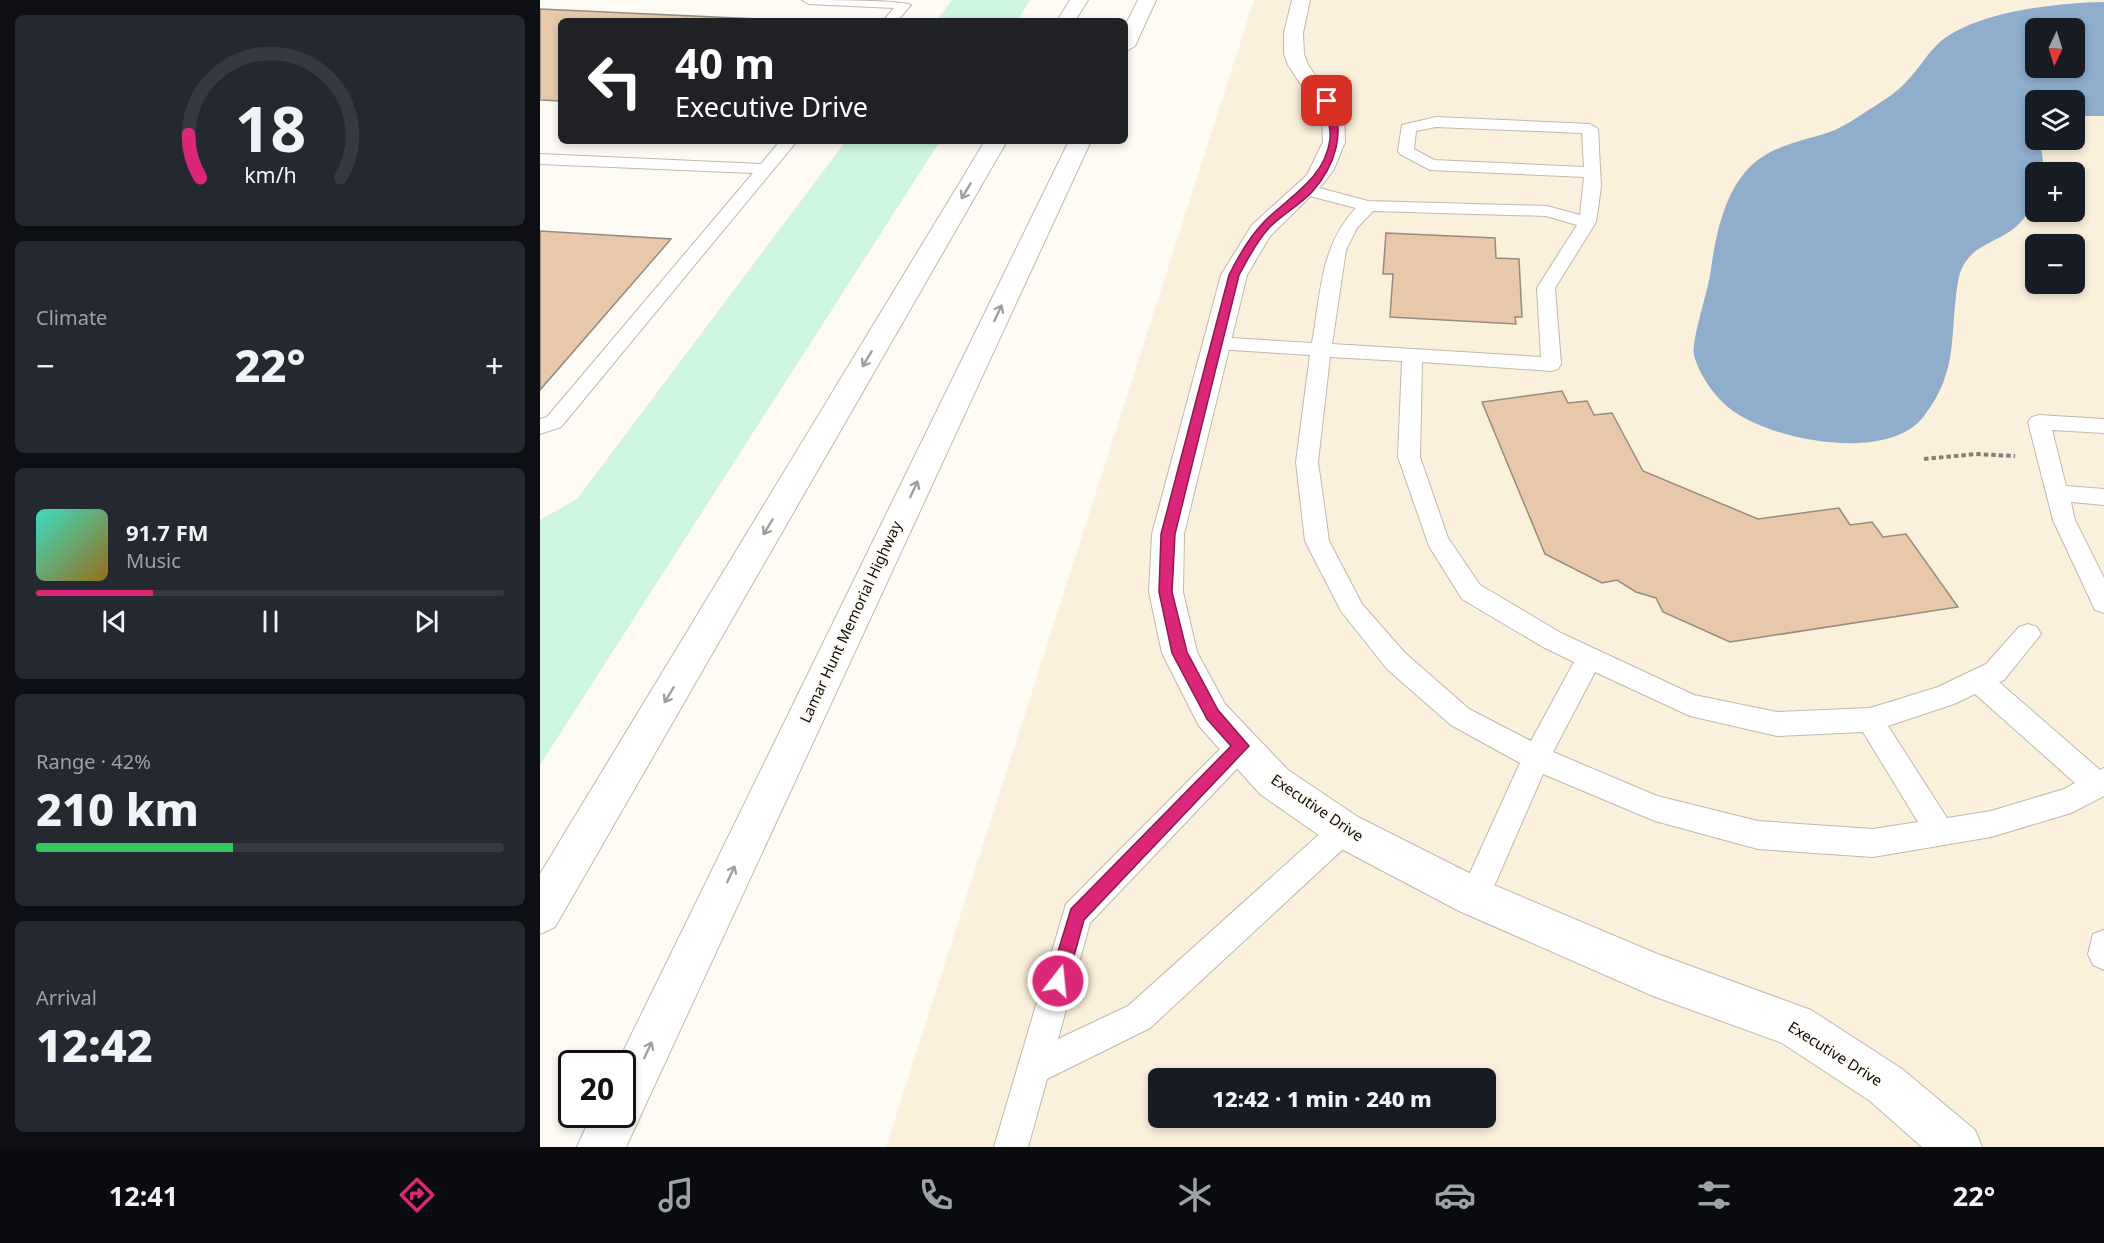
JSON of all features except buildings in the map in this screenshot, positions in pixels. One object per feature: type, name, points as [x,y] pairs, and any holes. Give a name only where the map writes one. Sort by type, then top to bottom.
[{"type":"main road","points":[[1068,18],[1079,0]]},
{"type":"main road","points":[[1128,40],[1147,0]]},
{"type":"main road","points":[[1301,0],[1292,36],[1295,56],[1327,101],[1335,121],[1335,142],[1308,190]]},
{"type":"main road","points":[[540,913],[994,144]]},
{"type":"main road","name":"Lamar Hunt Memorial Highway","points":[[636,1074],[1079,144]]},
{"type":"main road","name":"Executive Drive","points":[[1308,190],[1266,226],[1249,248],[1234,275],[1168,534],[1166,592],[1180,653],[1212,715],[1274,782],[1344,830],[1474,897],[1653,974],[1795,1026],[1886,1085],[1958,1147]]},
{"type":"main road","points":[[601,1147],[610,1128]]},
{"type":"lane","points":[[809,0],[904,5],[893,18]]},
{"type":"lane","points":[[1215,343],[1551,364],[1545,288],[1587,222],[1593,187],[1590,129],[1436,122],[1408,128],[1406,151],[1430,165],[1592,172]]},
{"type":"lane","points":[[540,427],[554,422],[786,144]]},
{"type":"lane","points":[[540,159],[765,169]]},
{"type":"lane","points":[[1308,190],[1368,206],[1546,211],[1587,222]]},
{"type":"lane","points":[[1368,206],[1349,226],[1337,250],[1321,349],[1307,462],[1317,541],[1353,610],[1396,661],[1460,717],[1536,758],[1655,808],[1758,835],[1873,843],[1991,824],[2071,800],[2101,783],[1978,680]]},
{"type":"lane","points":[[1412,355],[1409,457],[1437,540],[1471,592],[1552,640],[1690,705],[1777,724],[1870,720],[1945,696],[1995,672],[2028,634]]},
{"type":"lane","points":[[2102,594],[2064,520],[2039,422],[2104,426]]},
{"type":"lane","points":[[2057,493],[2104,497]]},
{"type":"lane","points":[[1474,897],[1536,758],[1589,658]]},
{"type":"lane","points":[[1870,720],[1940,832]]},
{"type":"lane","points":[[1011,1147],[1077,915],[1241,746]]},
{"type":"lane","points":[[1033,1068],[1139,1017],[1344,830]]},
{"type":"lane","points":[[2104,945],[2104,954]]},
{"type":"path","points":[[1924,459],[1976,454],[2048,458]]},
{"type":"shaded area","points":[[1254,0],[2104,0],[2104,1147],[886,1147]]},
{"type":"green space","points":[[952,0],[1030,0],[1019,18],[938,18]]},
{"type":"green space","points":[[844,144],[938,144],[540,765],[540,520],[577,499]]},
{"type":"water","points":[[2104,2],[2104,116],[2085,116],[2085,90],[2025,90],[2025,150],[2041,150],[2043,162],[2025,162],[2025,217],[2014,229],[1974,253],[1964,264],[1955,301],[1948,367],[1943,383],[1924,416],[1907,431],[1885,439],[1859,443],[1803,438],[1752,422],[1733,411],[1704,378],[1696,363],[1694,348],[1723,212],[1744,173],[1772,151],[1835,130],[1883,101],[1903,85],[1936,45],[1957,31],[1997,16],[2042,7]]},
{"type":"route","points":[[1058,981],[1077,915],[1241,746],[1212,715],[1180,653],[1166,592],[1168,534],[1234,275],[1249,248],[1266,226],[1308,190],[1326,161],[1335,142],[1335,121],[1327,101]]}]
